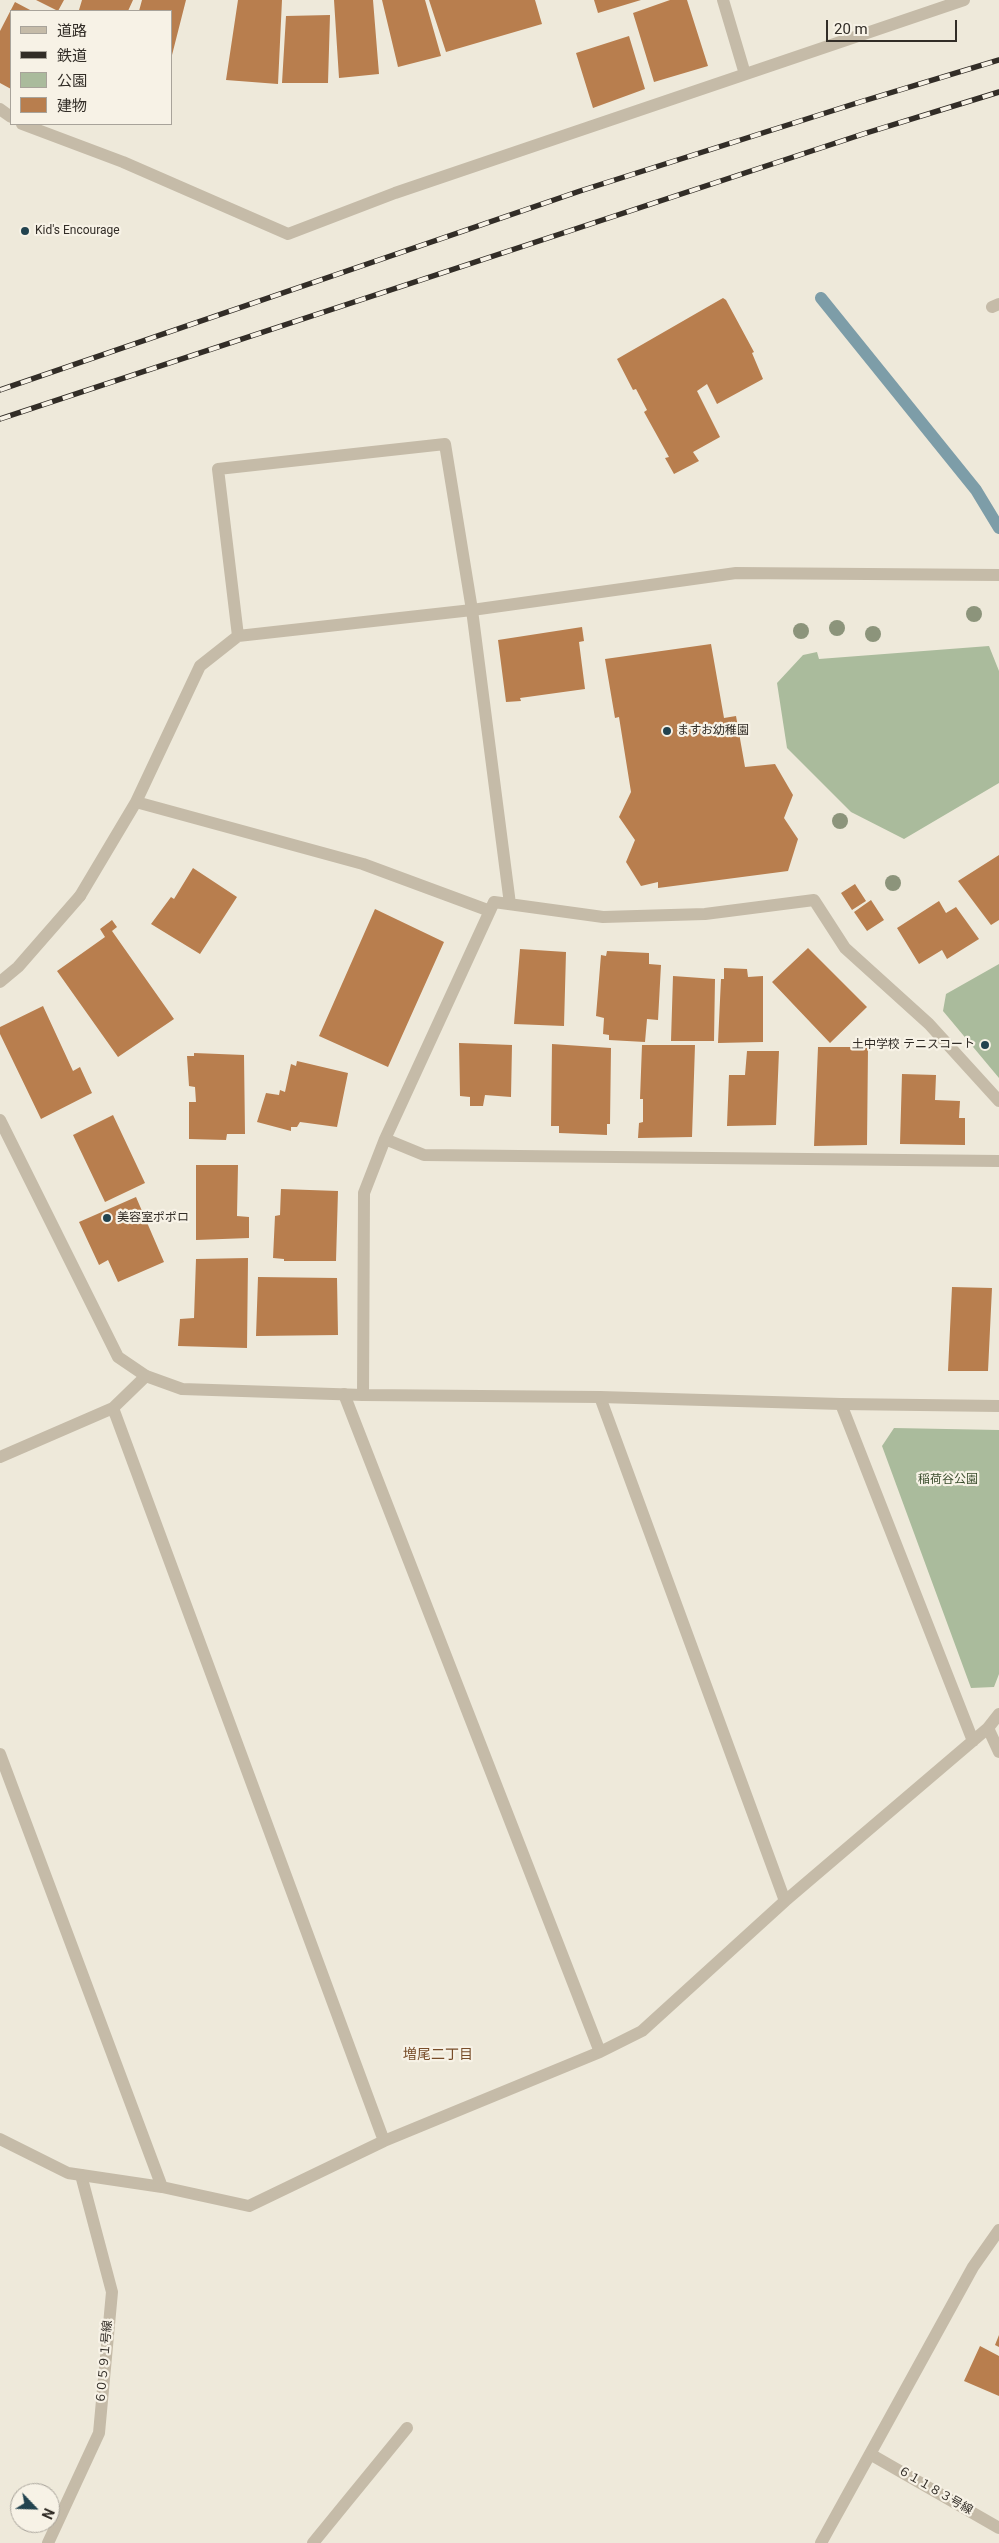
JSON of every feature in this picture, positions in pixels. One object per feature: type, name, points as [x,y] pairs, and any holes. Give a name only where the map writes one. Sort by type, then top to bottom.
[{"type":"street","points":[[723,0],[745,74]]},
{"type":"street","points":[[25,125],[123,162],[288,234],[395,193],[964,0]]},
{"type":"street","points":[[238,636],[218,469],[445,444],[472,610],[510,904]]},
{"type":"street","points":[[0,982],[18,967],[80,896],[136,802],[200,666],[238,636],[472,610],[736,573],[997,575]]},
{"type":"street","points":[[136,802],[363,864],[490,910]]},
{"type":"street","points":[[363,1395],[364,1193],[385,1139],[494,902],[603,917],[705,914],[814,900],[846,948],[929,1024],[999,1101]]},
{"type":"street","points":[[0,1120],[118,1357],[146,1376],[182,1389],[363,1395],[600,1397],[841,1404],[999,1406]]},
{"type":"street","points":[[385,1139],[424,1155],[999,1161]]},
{"type":"street","points":[[0,1457],[113,1408],[146,1376]]},
{"type":"street","points":[[344,1394],[600,2052]]},
{"type":"street","points":[[600,1397],[785,1902]]},
{"type":"street","points":[[841,1404],[973,1740]]},
{"type":"street","points":[[113,1408],[384,2141]]},
{"type":"street","points":[[0,2139],[68,2173],[162,2187],[249,2206],[384,2141],[600,2052],[642,2031],[785,1902],[988,1728],[999,1714]]},
{"type":"street","points":[[988,1728],[999,1752]]},
{"type":"street","points":[[0,1754],[162,2187]]},
{"type":"street","name":"６０５９１号線","points":[[48,2543],[98,2433],[112,2292],[82,2175]]},
{"type":"street","points":[[821,2543],[973,2267],[999,2230]]},
{"type":"street","points":[[313,2543],[407,2428]]},
{"type":"street","name":"６１１８３号線","points":[[870,2454],[999,2528]]},
{"type":"green space","points":[[989,646],[999,671],[999,783],[904,839],[851,812],[787,748],[777,683],[803,655],[817,652],[819,659]]},
{"type":"green space","name":"土中学校 テニスコート","points":[[999,964],[999,1078],[943,1011],[946,994]]},
{"type":"green space","name":"稲荷谷公園","points":[[894,1428],[999,1430],[999,1674],[994,1687],[971,1688],[882,1446]]},
{"type":"building","points":[[36,0],[64,0],[59,10]]},
{"type":"building","points":[[82,0],[133,0],[128,10],[79,10]]},
{"type":"building","points":[[142,0],[186,0],[172,55],[172,10],[139,10]]},
{"type":"building","points":[[238,0],[282,0],[278,84],[226,80]]},
{"type":"building","points":[[334,0],[373,0],[379,74],[339,78]]},
{"type":"building","points":[[382,0],[425,0],[441,56],[398,67]]},
{"type":"building","points":[[429,0],[535,0],[542,24],[446,52]]},
{"type":"building","points":[[594,0],[641,0],[598,13]]},
{"type":"building","points":[[670,0],[687,0],[708,66],[654,82],[633,13]]},
{"type":"building","points":[[15,2],[30,10],[11,10]]},
{"type":"building","points":[[10,12],[10,88],[0,83],[0,31]]},
{"type":"building","points":[[330,15],[328,83],[282,83],[286,16]]},
{"type":"building","points":[[629,36],[645,89],[593,108],[576,53]]},
{"type":"building","points":[[723,298],[726,300],[754,352],[752,353],[763,379],[717,404],[707,384],[697,391],[720,437],[693,452],[699,461],[674,474],[665,458],[669,457],[644,412],[647,410],[636,389],[633,390],[617,359]]},
{"type":"building","points":[[582,627],[584,641],[579,642],[585,689],[520,698],[521,701],[506,702],[498,640]]},
{"type":"building","points":[[711,644],[724,718],[736,716],[745,767],[775,764],[793,795],[784,818],[798,839],[788,871],[658,888],[658,882],[641,886],[626,862],[635,840],[619,817],[631,792],[619,717],[615,718],[605,659]]},
{"type":"building","points":[[999,855],[999,920],[991,925],[958,881]]},
{"type":"building","points":[[193,868],[237,897],[200,954],[151,924],[171,897],[174,899]]},
{"type":"building","points":[[855,884],[866,901],[852,910],[841,893]]},
{"type":"building","points":[[871,900],[884,920],[867,931],[854,912]]},
{"type":"building","points":[[939,901],[946,913],[956,907],[979,939],[947,959],[942,950],[919,964],[897,928]]},
{"type":"building","points":[[375,909],[444,942],[388,1067],[319,1036]]},
{"type":"building","points":[[112,920],[117,927],[112,931],[174,1019],[118,1057],[57,971],[105,937],[100,929]]},
{"type":"building","points":[[808,948],[867,1007],[830,1043],[772,982]]},
{"type":"building","points":[[520,949],[566,952],[564,1026],[514,1024]]},
{"type":"building","points":[[607,951],[649,953],[649,964],[661,965],[658,1020],[647,1019],[645,1042],[609,1040],[609,1035],[603,1034],[604,1018],[596,1016],[601,955],[606,956]]},
{"type":"building","points":[[724,968],[747,969],[748,977],[763,976],[763,1042],[718,1043],[721,979],[724,979]]},
{"type":"building","points":[[673,976],[715,979],[714,1041],[671,1041]]},
{"type":"building","points":[[43,1006],[73,1071],[80,1067],[92,1093],[41,1119],[0,1034],[0,1027]]},
{"type":"building","points":[[459,1043],[512,1045],[511,1097],[485,1095],[483,1106],[470,1106],[470,1097],[460,1096]]},
{"type":"building","points":[[552,1044],[611,1048],[610,1124],[607,1124],[607,1135],[559,1133],[559,1126],[551,1126]]},
{"type":"building","points":[[642,1045],[695,1045],[692,1137],[638,1138],[639,1123],[643,1122],[643,1099],[640,1099]]},
{"type":"building","points":[[818,1047],[868,1047],[867,1145],[814,1146]]},
{"type":"building","points":[[747,1051],[779,1051],[776,1125],[727,1126],[729,1075],[745,1075]]},
{"type":"building","points":[[194,1053],[244,1055],[245,1134],[227,1134],[226,1140],[189,1139],[189,1102],[196,1102],[195,1087],[189,1086],[187,1056],[194,1056]]},
{"type":"building","points":[[297,1061],[348,1073],[337,1127],[300,1122],[297,1127],[291,1127],[291,1131],[257,1122],[266,1093],[279,1095],[280,1090],[285,1092],[291,1064],[296,1066]]},
{"type":"building","points":[[902,1074],[936,1075],[935,1100],[960,1101],[959,1118],[965,1118],[965,1145],[900,1144]]},
{"type":"building","points":[[113,1115],[145,1183],[105,1202],[73,1135]]},
{"type":"building","points":[[196,1165],[238,1165],[237,1216],[249,1217],[249,1238],[196,1240]]},
{"type":"building","points":[[281,1189],[338,1191],[336,1261],[284,1261],[284,1259],[273,1258],[275,1216],[280,1215]]},
{"type":"building","points":[[136,1197],[164,1262],[118,1282],[108,1260],[99,1265],[79,1222]]},
{"type":"building","points":[[248,1258],[247,1348],[178,1346],[180,1319],[194,1318],[196,1259]]},
{"type":"building","points":[[258,1277],[337,1278],[338,1335],[256,1336]]},
{"type":"building","points":[[952,1287],[992,1288],[988,1371],[948,1371]]},
{"type":"building","points":[[999,2335],[999,2347],[995,2345]]},
{"type":"building","points":[[980,2346],[999,2356],[999,2396],[964,2381]]},
{"type":"waterway","points":[[821,298],[976,490],[999,528]]},
{"type":"railway","points":[[0,390],[580,191],[999,60]]},
{"type":"railway","points":[[0,419],[863,134],[999,92]]},
{"type":"place","name":"Kid's Encourage","points":[[25,231]]},
{"type":"place","name":"ますお幼稚園","points":[[667,731]]},
{"type":"place","name":"土中学校 テニスコート","points":[[985,1045]]},
{"type":"place","name":"美容室ポポロ","points":[[107,1218]]},
{"type":"district","name":"増尾二丁目","points":[[438,2055]]}]
